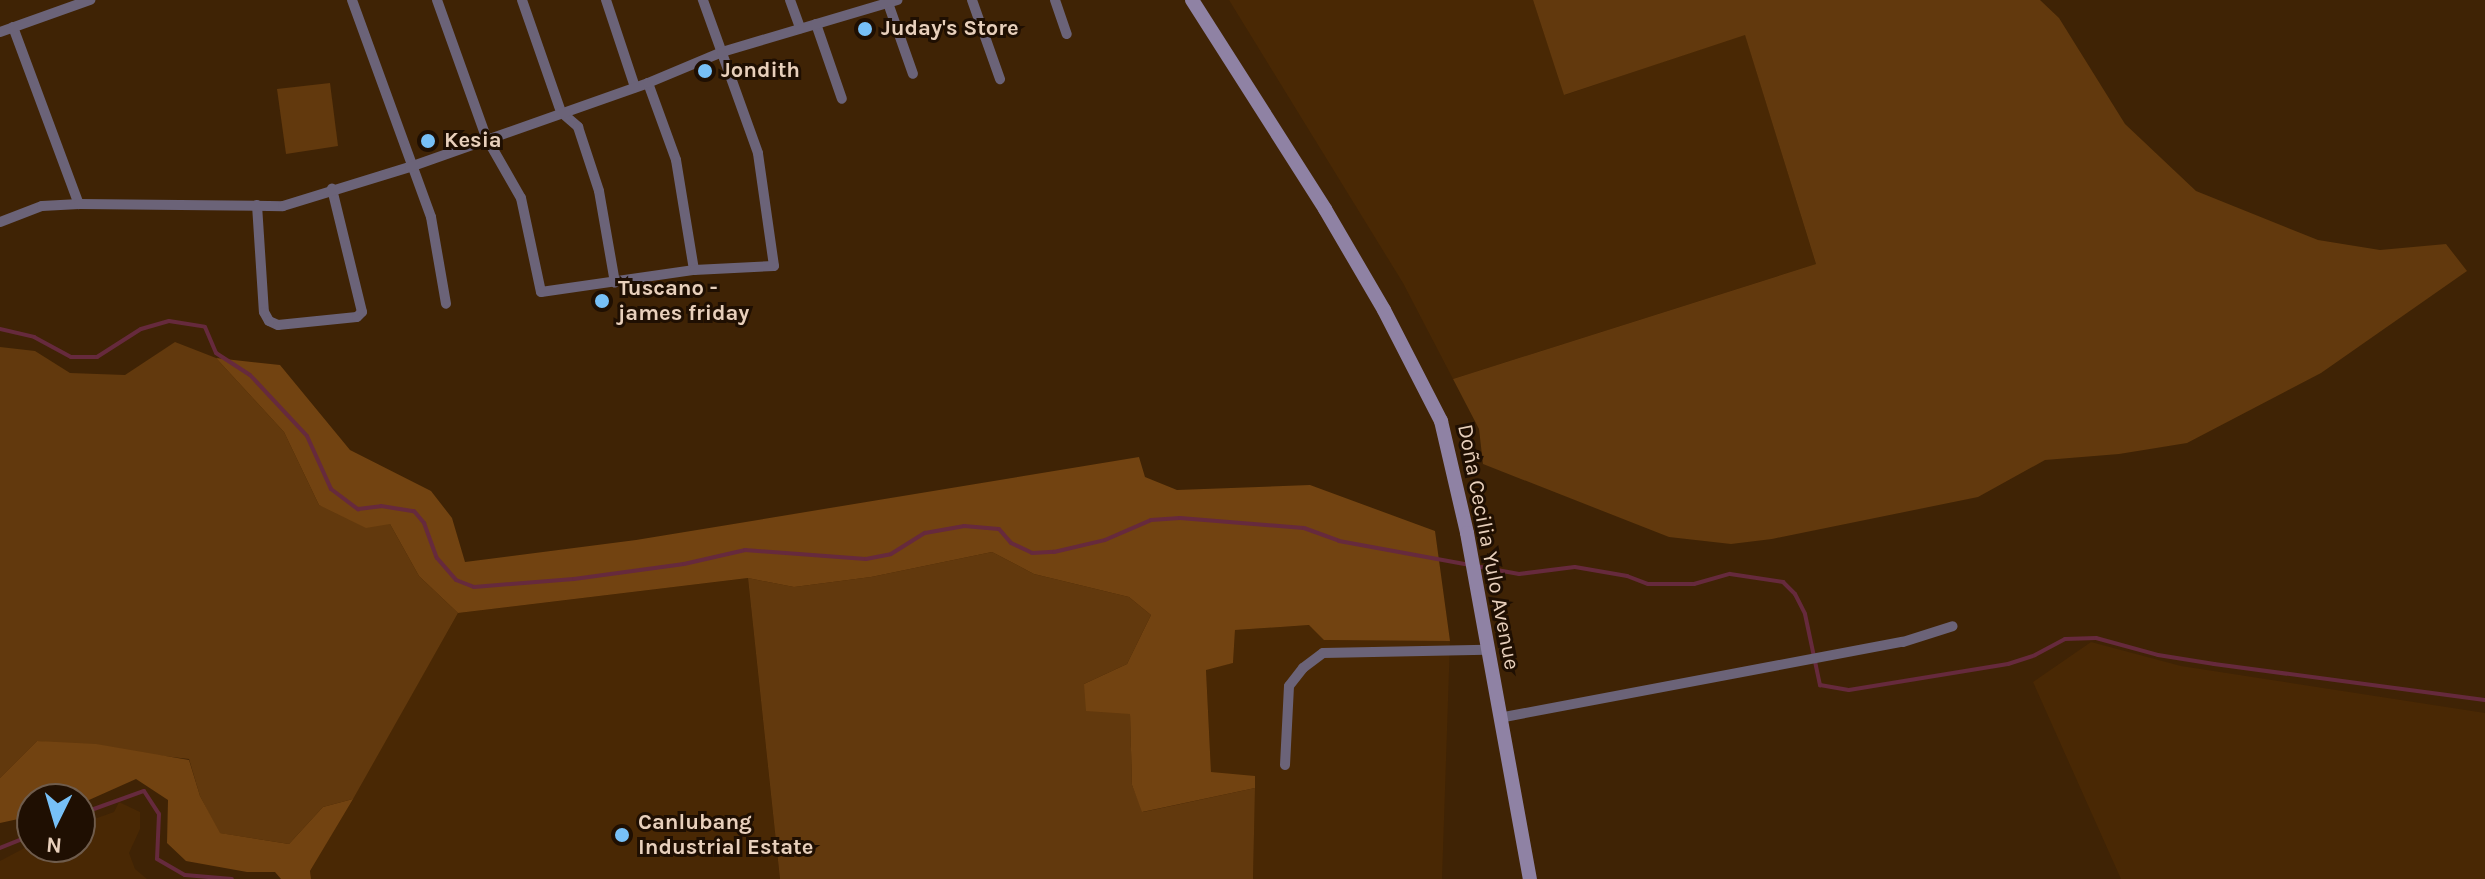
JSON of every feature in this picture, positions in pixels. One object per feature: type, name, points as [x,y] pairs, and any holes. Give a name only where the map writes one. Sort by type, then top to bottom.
[{"type":"main road","name":"Doña Cecilia Yulo Avenue","points":[[1192,0],[1325,209],[1384,310],[1441,421],[1467,533],[1530,879]]},
{"type":"street","points":[[0,32],[70,3],[90,0]]},
{"type":"street","points":[[352,0],[410,167],[431,217],[446,304]]},
{"type":"street","points":[[437,0],[486,137],[521,198],[541,292],[694,270],[774,266],[758,153],[703,0]]},
{"type":"street","points":[[522,0],[561,112],[578,127],[599,191],[615,283]]},
{"type":"street","points":[[606,0],[635,87]]},
{"type":"street","points":[[790,0],[800,28]]},
{"type":"street","points":[[972,0],[1000,79]]},
{"type":"street","points":[[1055,0],[1067,34]]},
{"type":"street","points":[[0,222],[42,206],[283,206],[410,167],[486,137],[648,83],[722,52],[884,2],[913,74]]},
{"type":"street","points":[[816,24],[842,99]]},
{"type":"street","points":[[13,27],[79,204]]},
{"type":"street","points":[[648,83],[676,160],[694,270]]},
{"type":"street","points":[[257,205],[264,312],[269,321],[278,325],[357,317],[362,312],[332,189]]},
{"type":"street","points":[[1499,718],[1903,642],[1953,626]]},
{"type":"street","points":[[1285,765],[1289,686],[1303,668],[1323,653],[1486,650]]},
{"type":"shaded area","points":[[1229,0],[1533,0],[1565,95],[1745,34],[1816,264],[1453,379],[1403,283]]},
{"type":"shaded area","points":[[1533,0],[2040,0],[2059,18],[2125,124],[2196,191],[2318,240],[2380,250],[2446,244],[2467,271],[2321,373],[2187,443],[2119,454],[2045,460],[1978,497],[1772,539],[1731,544],[1669,537],[1483,464],[1479,429],[1453,379],[1816,264],[1745,35],[1564,95]]},
{"type":"shaded area","points":[[330,83],[338,146],[286,154],[277,89]]},
{"type":"shaded area","points":[[175,342],[216,358],[284,432],[319,505],[390,524],[419,576],[458,613],[353,799],[323,807],[289,844],[219,833],[200,796],[189,759],[37,741],[0,778],[0,347],[35,351],[70,373],[125,375]]},
{"type":"shaded area","points":[[216,358],[280,365],[350,450],[431,491],[452,518],[465,562],[636,540],[1139,457],[1145,477],[1177,490],[1310,485],[1435,531],[1450,641],[1324,640],[1309,625],[1235,630],[1233,663],[1206,670],[1211,772],[1255,776],[1255,788],[1142,812],[1132,785],[1130,714],[1086,711],[1084,684],[1127,664],[1151,615],[1129,597],[1034,574],[992,552],[871,577],[794,587],[748,578],[458,613],[419,576],[390,524],[366,528],[319,505],[284,432]]},
{"type":"shaded area","points":[[992,552],[1034,574],[1129,597],[1151,615],[1127,664],[1084,684],[1130,713],[1132,785],[1143,812],[1255,788],[1253,879],[780,879],[748,578],[794,587],[871,577]]},
{"type":"shaded area","points":[[748,578],[780,879],[311,879],[310,871],[458,613]]},
{"type":"shaded area","points":[[1310,625],[1325,640],[1450,641],[1442,879],[1253,879],[1255,777],[1211,773],[1206,669],[1233,663],[1235,630]]},
{"type":"shaded area","points":[[2091,642],[2181,666],[2485,713],[2485,879],[2121,879],[2033,682]]},
{"type":"shaded area","points":[[37,741],[96,744],[189,760],[200,796],[220,833],[289,844],[323,807],[353,799],[310,871],[311,879],[281,879],[275,872],[247,872],[186,861],[167,843],[168,800],[136,779],[96,797],[96,783],[16,783],[16,820],[0,823],[0,778]]},
{"type":"shaded area","points":[[119,802],[140,812],[140,829],[129,853],[135,869],[147,879],[0,879],[0,861],[16,852],[16,863],[96,863],[96,818],[114,812]]},
{"type":"waterway","points":[[0,329],[34,337],[71,357],[97,357],[141,329],[169,321],[205,327],[216,353],[250,375],[307,436],[331,489],[358,509],[381,506],[414,511],[424,523],[437,558],[456,580],[474,587],[574,579],[684,564],[745,550],[866,559],[891,554],[925,533],[964,526],[999,529],[1011,543],[1032,553],[1054,552],[1105,540],[1151,520],[1180,518],[1304,528],[1339,541],[1519,574],[1575,567],[1627,576],[1648,584],[1694,584],[1730,574],[1783,582],[1795,594],[1805,614],[1820,685],[1849,690],[2008,664],[2035,655],[2065,639],[2096,638],[2158,655],[2214,664],[2485,700]]},
{"type":"waterway","points":[[96,808],[144,791],[159,814],[157,859],[185,875],[232,879]]},
{"type":"waterway","points":[[0,848],[16,842]]},
{"type":"place","name":"Juday's Store","points":[[865,29]]},
{"type":"place","name":"Jondith","points":[[705,71]]},
{"type":"place","name":"Kesia","points":[[428,141]]},
{"type":"place","name":"Tuscano - james friday","points":[[602,301]]},
{"type":"place","name":"Canlubang Industrial Estate","points":[[622,835]]}]
